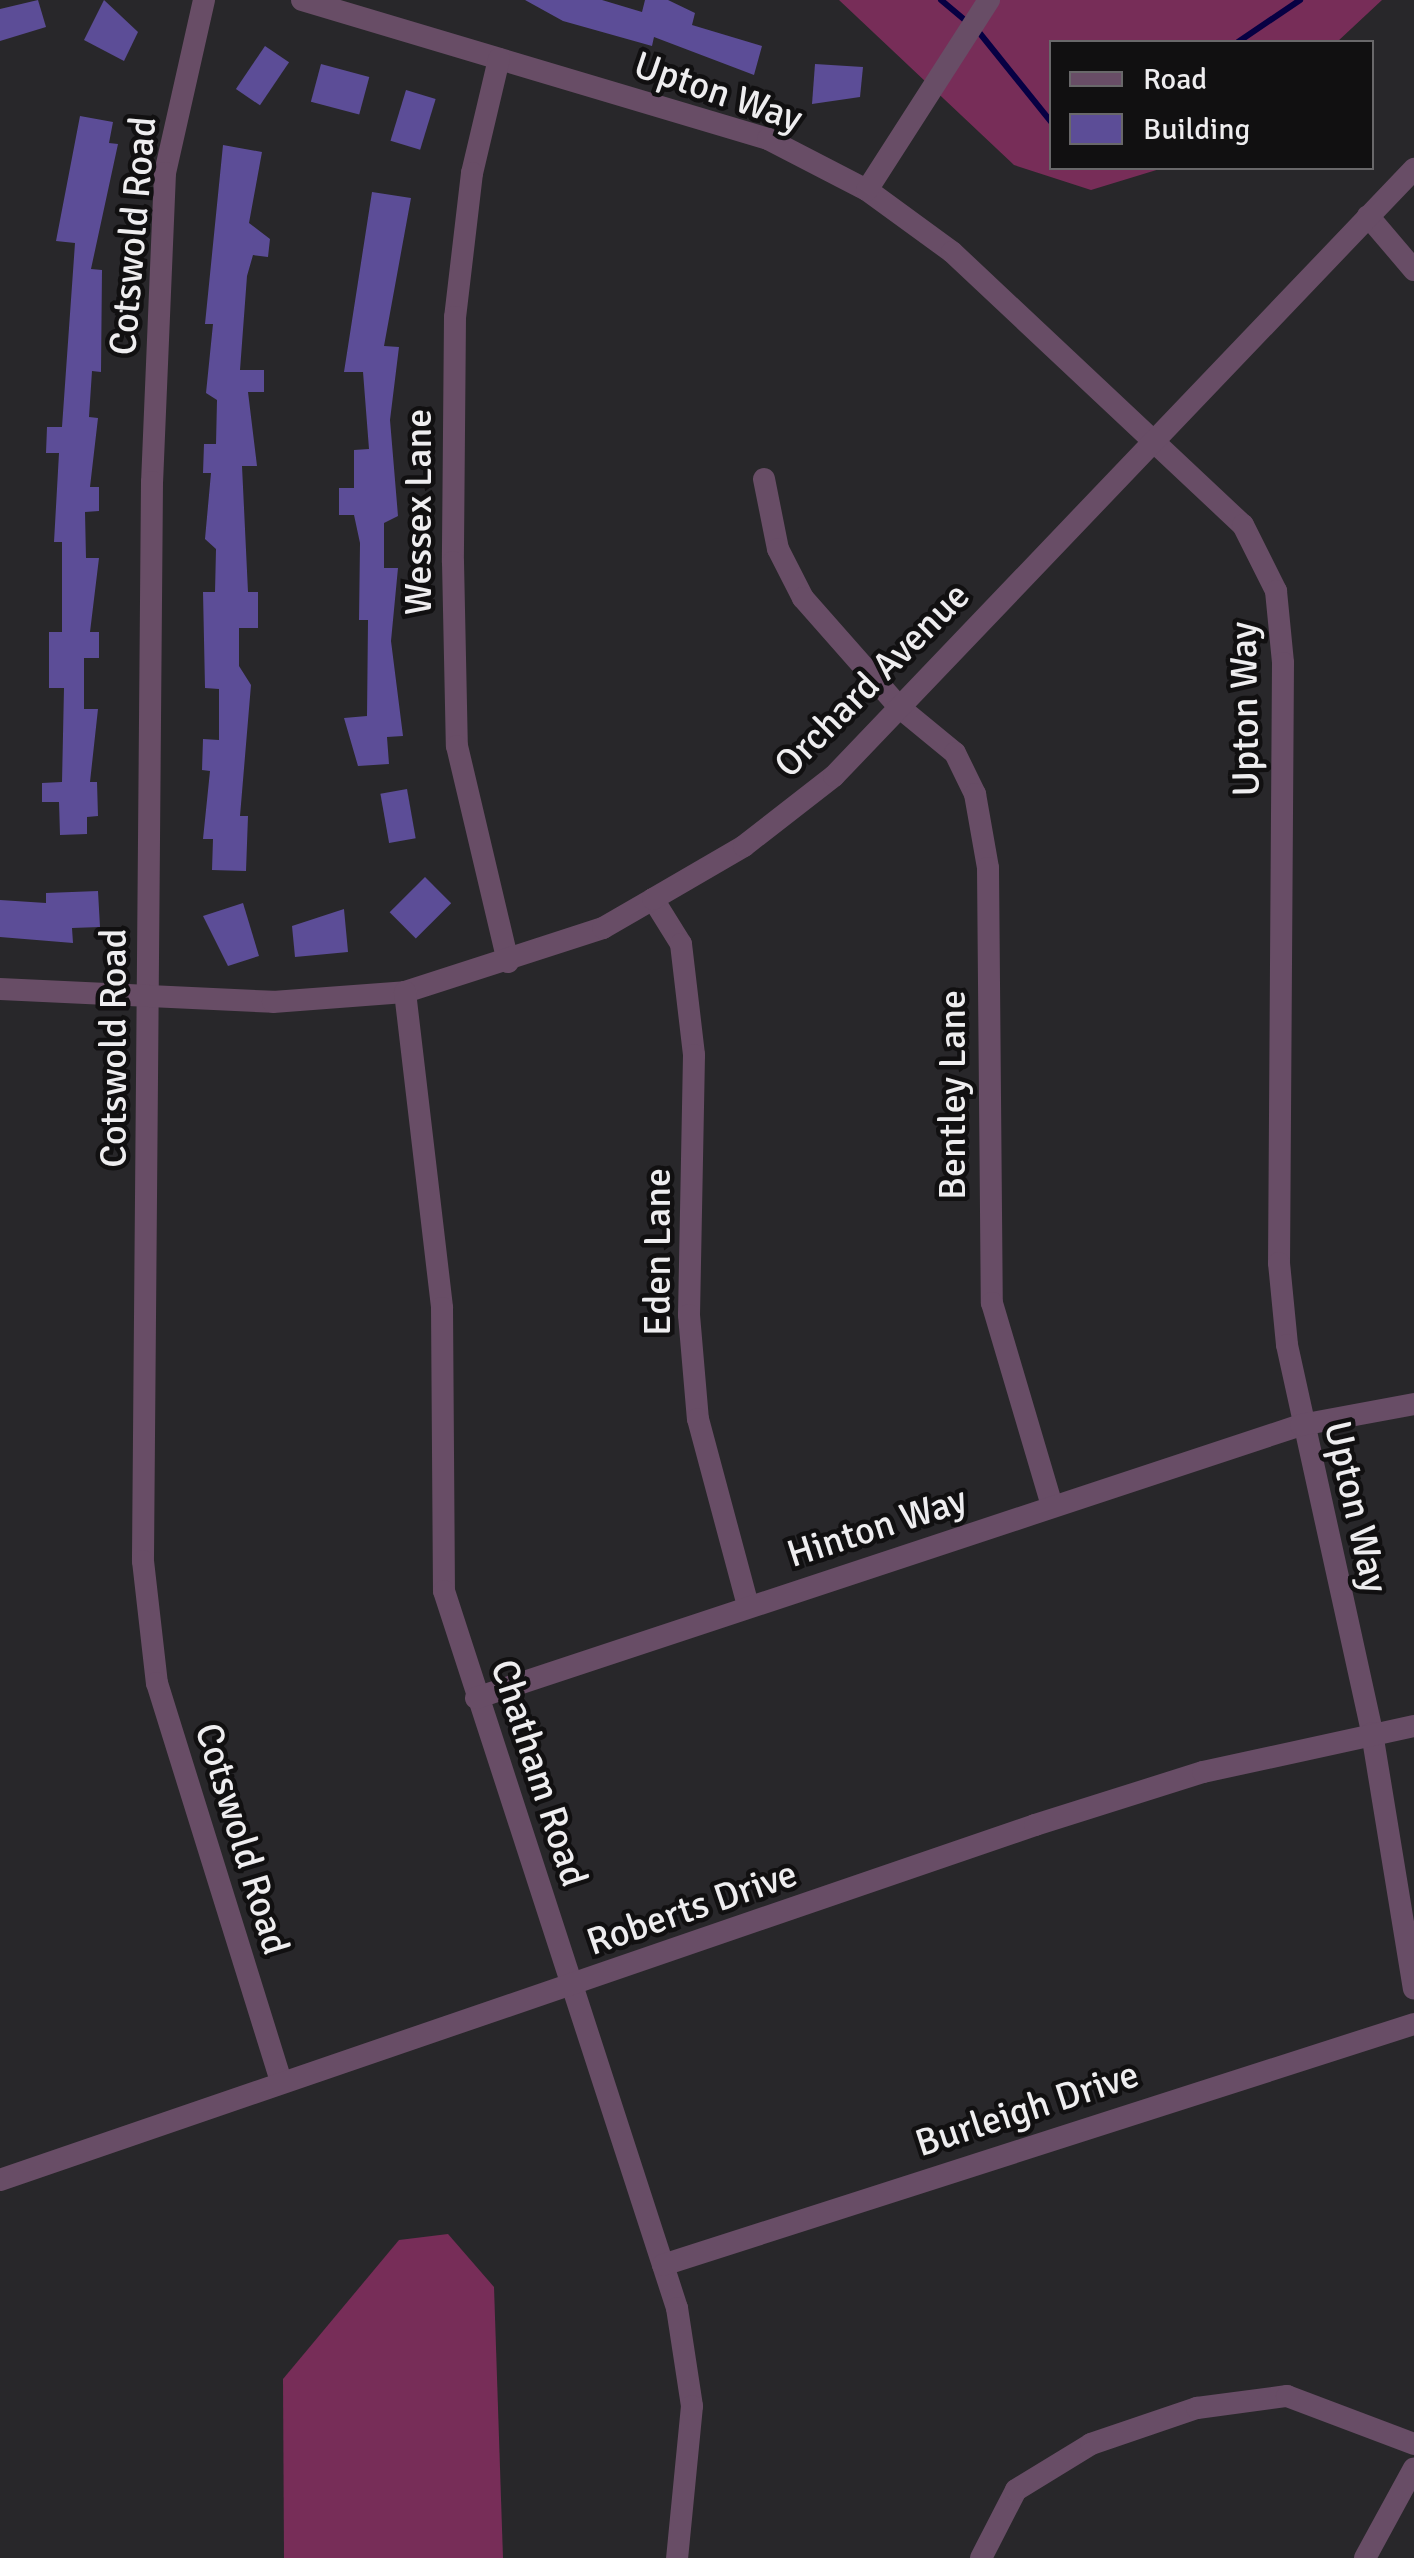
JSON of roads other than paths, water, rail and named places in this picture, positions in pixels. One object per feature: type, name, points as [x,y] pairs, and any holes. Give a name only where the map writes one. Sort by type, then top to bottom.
[{"type":"street","name":"Cotswold Road","points":[[204,0],[165,173],[148,1000],[143,1561],[157,1683],[281,2080]]},
{"type":"street","name":"Upton Way","points":[[302,0],[768,139],[867,190],[952,252],[1159,438],[1244,525],[1276,591],[1279,1263],[1301,1425],[1372,1733],[1414,1988]]},
{"type":"street","points":[[867,190],[989,0]]},
{"type":"street","name":"Wessex Lane","points":[[498,59],[472,173],[455,317],[453,562],[457,746],[508,962]]},
{"type":"street","name":"Orchard Avenue","points":[[0,990],[148,1000],[405,992],[508,962],[653,899],[819,788],[1414,168]]},
{"type":"street","points":[[1368,216],[1414,270]]},
{"type":"street","name":"Bentley Lane","points":[[764,478],[778,549],[803,598],[900,707],[955,753],[975,794],[988,868],[991,1288],[1052,1506]]},
{"type":"street","name":"Eden Lane","points":[[653,899],[681,944],[694,1056],[689,1315],[698,1419],[748,1606]]},
{"type":"street","name":"Chatham Road","points":[[405,992],[441,1291],[444,1591],[663,2266],[692,2406],[677,2558]]},
{"type":"street","name":"Hinton Way","points":[[476,1698],[1301,1425],[1414,1404]]},
{"type":"street","name":"Roberts Drive","points":[[0,2180],[281,2080],[573,1986],[1072,1814],[1372,1733],[1414,1726]]},
{"type":"street","name":"Burleigh Drive","points":[[663,2266],[1414,2024]]},
{"type":"street","points":[[981,2558],[1016,2490],[1092,2444],[1197,2408],[1287,2396],[1414,2444]]},
{"type":"street","points":[[1365,2558],[1414,2468]]},
{"type":"waterway","points":[[941,0],[968,23]]},
{"type":"waterway","points":[[1241,40],[1300,0]]},
{"type":"waterway","points":[[978,31],[1049,119]]}]
